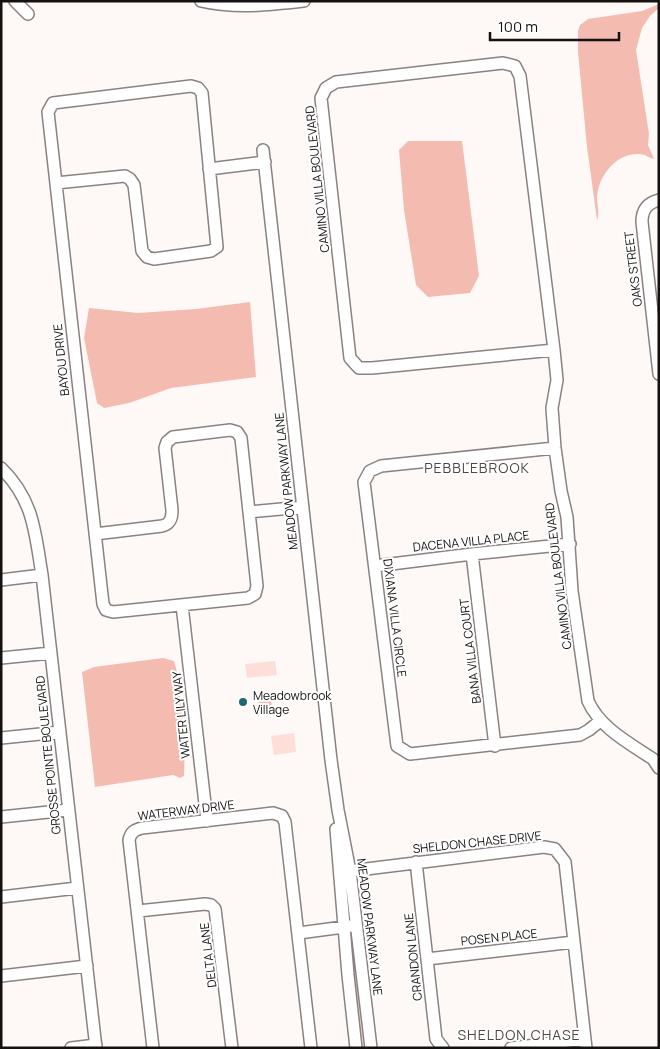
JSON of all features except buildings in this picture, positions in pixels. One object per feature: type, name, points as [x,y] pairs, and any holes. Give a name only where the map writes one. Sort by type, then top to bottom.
[{"type":"street","points":[[15,1],[28,14]]},
{"type":"street","points":[[201,1],[211,4],[253,6],[304,1]]},
{"type":"street","name":"CAMINO VILLA BOULEVARD","points":[[554,350],[372,368],[359,368],[350,358],[321,98],[326,88],[336,82],[503,63],[515,66],[520,76],[554,350],[557,380],[552,408],[555,448],[567,517],[572,591],[586,690],[593,711],[600,721],[653,759],[659,768]]},
{"type":"street","name":"BAYOU DRIVE","points":[[56,183],[125,176],[134,185],[142,251],[147,257],[154,259],[211,251],[217,247],[202,93],[198,88],[192,86],[52,103],[48,112],[95,534],[103,604],[106,610],[112,612],[248,598],[255,594],[257,586],[241,438],[237,432],[230,430],[173,437],[167,442],[165,448],[172,510],[170,522],[162,526],[95,534]]},
{"type":"street","name":"MEADOW PARKWAY LANE","points":[[263,150],[338,810],[350,871],[350,926],[356,1048]]},
{"type":"street","points":[[209,168],[265,162]]},
{"type":"street","name":"OAKS STREET","points":[[659,200],[647,206],[642,217],[654,279],[659,374]]},
{"type":"street","name":"DIXIANA VILLA CIRCLE","points":[[555,448],[381,466],[370,471],[364,482],[397,746],[410,754],[494,746],[580,735],[600,721]]},
{"type":"street","points":[[1,485],[5,472]]},
{"type":"street","name":"GROSSE POINTE BOULEVARD","points":[[5,472],[23,495],[32,517],[42,575],[96,1046]]},
{"type":"street","points":[[249,512],[304,507]]},
{"type":"street","name":"DACENA VILLA PLACE","points":[[375,566],[570,544]]},
{"type":"street","name":"BANA VILLA COURT","points":[[472,554],[494,746]]},
{"type":"street","points":[[1,580],[42,575]]},
{"type":"street","name":"WATER LILY WAY","points":[[182,605],[206,821]]},
{"type":"street","points":[[1,658],[50,653]]},
{"type":"street","points":[[1,738],[60,732]]},
{"type":"street","points":[[1,817],[68,810]]},
{"type":"street","name":"MEADOW PARKWAY LANE","points":[[338,810],[336,828],[350,926],[371,1048]]},
{"type":"street","name":"WATERWAY DRIVE","points":[[153,1048],[130,840],[131,833],[142,828],[273,813],[282,816],[285,822],[311,1048]]},
{"type":"street","name":"SHELDON CHASE DRIVE","points":[[350,871],[544,847],[554,849],[565,862],[585,1044]]},
{"type":"street","name":"CRANDON LANE","points":[[416,862],[436,1039],[443,1048]]},
{"type":"street","points":[[1,897],[77,888]]},
{"type":"street","name":"DELTA LANE","points":[[138,911],[205,904],[211,905],[215,909],[232,1048]]},
{"type":"street","points":[[298,933],[350,926]]},
{"type":"street","name":"POSEN PLACE","points":[[427,959],[574,942]]},
{"type":"street","points":[[1,976],[87,966]]},
{"type":"street","points":[[511,1048],[585,1044]]},
{"type":"street","points":[[71,1048],[96,1046]]},
{"type":"shaded area","points":[[659,4],[659,8],[650,16],[642,28],[636,50],[649,134],[648,145],[654,159],[641,154],[631,155],[623,157],[610,167],[598,190],[597,220],[587,147],[578,52],[578,31],[580,25],[588,19],[642,11]]},
{"type":"shaded area","points":[[408,141],[462,141],[479,276],[470,293],[428,297],[416,285],[404,210],[399,150]]},
{"type":"shaded area","points":[[250,302],[256,377],[171,388],[129,403],[104,408],[97,403],[84,338],[89,308],[138,313],[196,309]]},
{"type":"shaded area","points":[[163,658],[174,661],[177,672],[185,740],[184,776],[180,778],[173,775],[95,787],[82,672],[94,667]]},
{"type":"shaded area","points":[[275,661],[277,675],[247,678],[245,664]]},
{"type":"shaded area","points":[[269,697],[271,699],[273,716],[265,716],[263,709],[259,706],[258,698]]},
{"type":"shaded area","points":[[294,733],[296,752],[274,755],[271,736]]},
{"type":"shaded area","points":[[350,944],[360,994],[367,1048],[361,1048]]},
{"type":"place","name":"Meadowbrook Village","points":[[243,702]]},
{"type":"district","name":"PEBBLEBROOK","points":[[477,467]]},
{"type":"district","name":"SHELDON CHASE","points":[[519,1034]]}]
